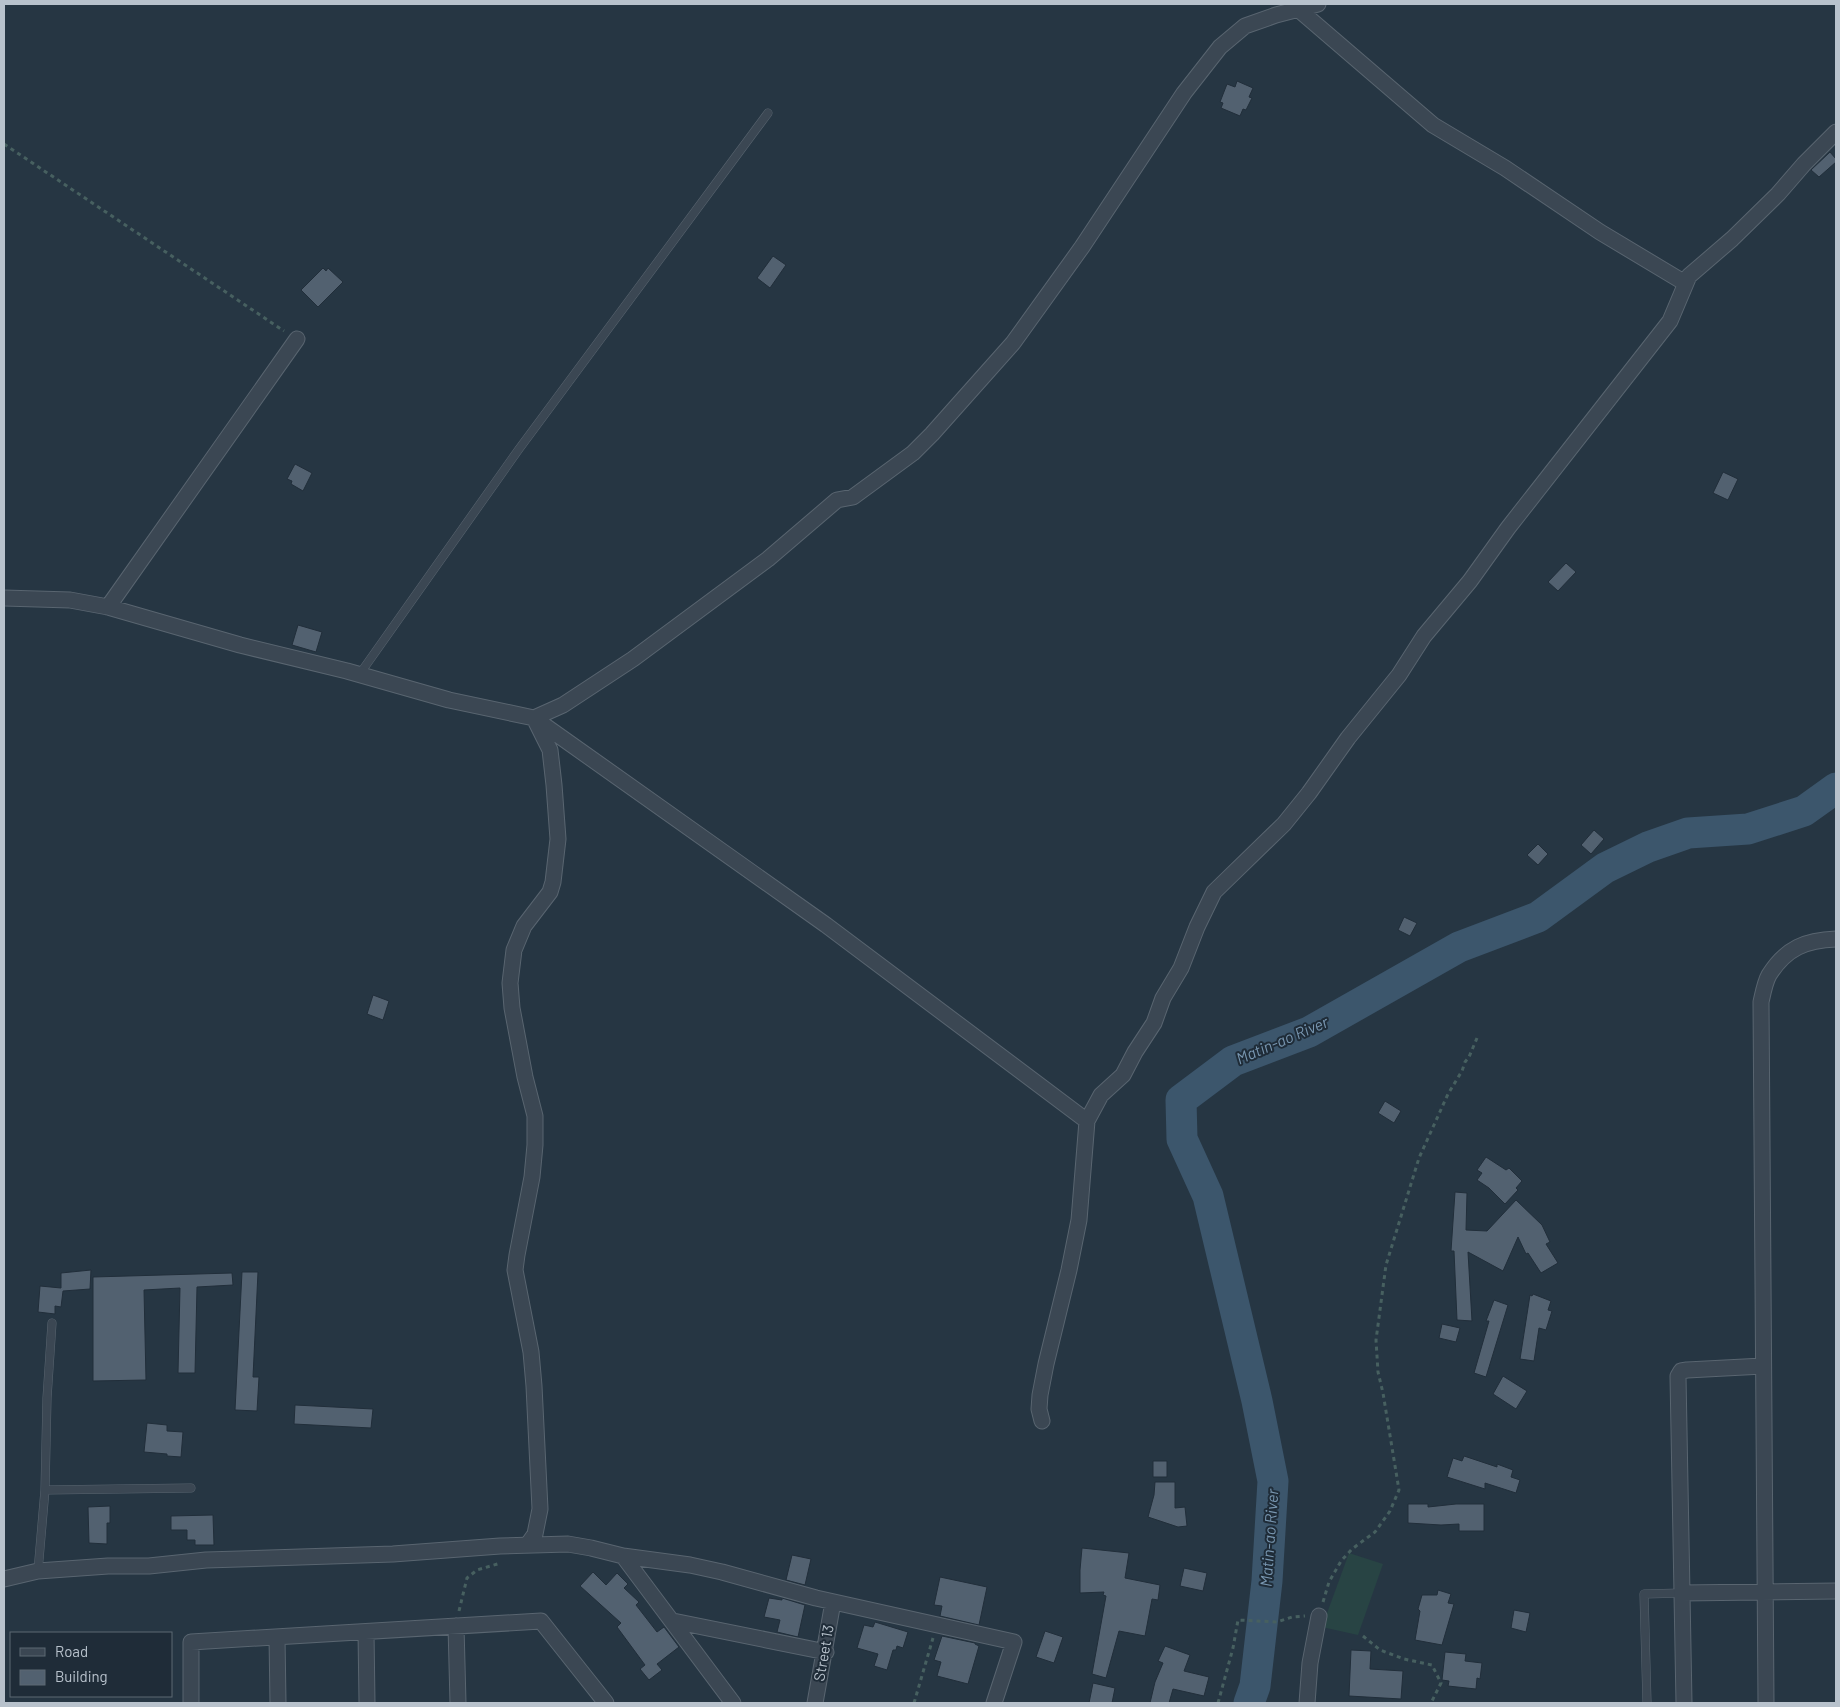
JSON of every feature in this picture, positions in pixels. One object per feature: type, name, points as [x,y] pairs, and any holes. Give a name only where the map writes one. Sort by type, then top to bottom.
[{"type":"street","points":[[534,718],[563,705],[633,659],[768,559],[837,500],[853,496],[913,453],[944,422],[1013,343],[1082,247],[1208,60],[1233,34],[1245,26],[1318,4]]},
{"type":"street","points":[[1298,9],[1433,125],[1505,168],[1600,232],[1686,283]]},
{"type":"street","points":[[1042,1421],[1039,1409],[1040,1395],[1079,1220],[1087,1121],[1100,1095],[1123,1075],[1154,1023],[1163,998],[1181,968],[1197,927],[1214,892],[1284,824],[1309,793],[1348,738],[1399,675],[1424,636],[1470,581],[1508,528],[1670,321],[1686,283],[1695,270],[1758,214],[1836,132]]},
{"type":"street","points":[[108,607],[297,339]]},
{"type":"street","points":[[4,598],[70,600],[108,607],[240,645],[449,700],[534,718],[826,925],[1087,1121]]},
{"type":"street","points":[[528,1544],[535,1534],[540,1509],[535,1396],[531,1352],[515,1270],[532,1177],[535,1116],[525,1077],[512,1008],[510,984],[514,950],[524,926],[550,892],[554,882],[558,839],[550,750],[534,718]]},
{"type":"street","points":[[1766,1703],[1761,1002],[1768,976],[1784,957],[1800,945],[1818,940],[1836,939]]},
{"type":"street","points":[[1684,1703],[1678,1376],[1681,1371],[1687,1370],[1763,1366]]},
{"type":"street","points":[[4,1578],[38,1571],[108,1566],[149,1566],[206,1560],[393,1554],[528,1544],[568,1544],[623,1556],[706,1569],[833,1602],[1014,1642],[994,1703]]},
{"type":"street","points":[[623,1556],[734,1703]]},
{"type":"street","points":[[1682,1593],[1836,1591]]},
{"type":"street","name":"Street 13","points":[[815,1703],[826,1652],[833,1602]]},
{"type":"street","points":[[1307,1703],[1311,1656],[1319,1616]]},
{"type":"street","points":[[191,1703],[190,1642],[541,1621],[606,1703]]},
{"type":"street","points":[[673,1621],[826,1652]]},
{"type":"street","points":[[456,1626],[458,1703]]},
{"type":"street","points":[[366,1632],[367,1703]]},
{"type":"street","points":[[277,1637],[278,1703]]},
{"type":"lane","points":[[359,675],[519,449],[768,113]]},
{"type":"lane","points":[[38,1571],[45,1490],[47,1398],[52,1323]]},
{"type":"lane","points":[[45,1490],[191,1488]]},
{"type":"lane","points":[[1647,1703],[1644,1594],[1682,1593]]},
{"type":"path","points":[[4,144],[297,339]]},
{"type":"path","points":[[1218,1703],[1233,1648],[1238,1620],[1277,1622],[1292,1617],[1319,1616],[1334,1571],[1352,1549],[1375,1532],[1390,1511],[1399,1490],[1378,1372],[1376,1340],[1386,1265],[1419,1158],[1448,1094],[1462,1071],[1465,1062],[1470,1057],[1477,1038]]},
{"type":"path","points":[[456,1626],[467,1578],[477,1570],[513,1557],[528,1544]]},
{"type":"path","points":[[914,1703],[934,1634]]},
{"type":"path","points":[[1363,1636],[1380,1650],[1404,1660],[1432,1665],[1441,1683],[1431,1703]]},
{"type":"green space","points":[[1349,1553],[1383,1564],[1358,1635],[1322,1627]]},
{"type":"building","points":[[1237,81],[1253,88],[1249,97],[1252,98],[1246,110],[1243,109],[1240,116],[1221,108],[1223,103],[1220,102],[1227,84],[1235,87]]},
{"type":"building","points":[[1830,152],[1836,159],[1836,162],[1819,177],[1811,170]]},
{"type":"building","points":[[773,256],[786,265],[770,288],[757,278]]},
{"type":"building","points":[[323,268],[326,271],[328,268],[343,282],[318,307],[301,290]]},
{"type":"building","points":[[295,464],[312,473],[303,491],[291,484],[292,481],[287,479]]},
{"type":"building","points":[[1723,472],[1738,479],[1728,500],[1713,493]]},
{"type":"building","points":[[1566,563],[1576,572],[1558,591],[1548,582]]},
{"type":"building","points":[[298,625],[322,632],[316,652],[292,645]]},
{"type":"building","points":[[1594,830],[1604,839],[1591,854],[1581,845]]},
{"type":"building","points":[[1538,844],[1548,854],[1538,865],[1527,855]]},
{"type":"building","points":[[1404,917],[1417,923],[1410,936],[1398,930]]},
{"type":"building","points":[[373,995],[389,1001],[383,1020],[367,1014]]},
{"type":"building","points":[[1385,1101],[1401,1111],[1394,1123],[1378,1113]]},
{"type":"building","points":[[1486,1157],[1506,1170],[1509,1168],[1522,1181],[1516,1188],[1518,1190],[1505,1204],[1489,1188],[1477,1180],[1482,1173],[1477,1170]]},
{"type":"building","points":[[1455,1192],[1467,1193],[1466,1230],[1487,1231],[1516,1200],[1542,1225],[1550,1242],[1546,1244],[1558,1263],[1541,1273],[1528,1253],[1526,1254],[1518,1237],[1503,1271],[1468,1252],[1472,1321],[1457,1320],[1454,1251],[1451,1251]]},
{"type":"building","points":[[91,1270],[90,1289],[63,1291],[61,1307],[55,1306],[55,1314],[38,1312],[40,1286],[61,1288],[61,1273]]},
{"type":"building","points":[[242,1272],[258,1272],[253,1377],[259,1377],[257,1411],[235,1410]]},
{"type":"building","points":[[232,1273],[233,1285],[197,1287],[195,1373],[178,1373],[180,1288],[144,1290],[146,1380],[93,1381],[93,1277]]},
{"type":"building","points":[[1533,1294],[1551,1301],[1548,1310],[1552,1311],[1546,1330],[1539,1328],[1534,1361],[1520,1359],[1530,1295],[1532,1296]]},
{"type":"building","points":[[1494,1300],[1508,1305],[1486,1377],[1474,1373],[1489,1321],[1486,1321]]},
{"type":"building","points":[[1442,1324],[1460,1328],[1456,1342],[1439,1338]]},
{"type":"building","points":[[1503,1376],[1527,1391],[1516,1409],[1493,1394]]},
{"type":"building","points":[[295,1405],[373,1409],[371,1428],[294,1424]]},
{"type":"building","points":[[147,1423],[167,1425],[167,1431],[183,1432],[181,1457],[144,1452]]},
{"type":"building","points":[[1464,1456],[1497,1467],[1497,1464],[1513,1470],[1511,1477],[1520,1480],[1516,1493],[1485,1483],[1485,1489],[1447,1477],[1453,1458],[1462,1461]]},
{"type":"building","points":[[1153,1461],[1167,1461],[1167,1477],[1153,1477]]},
{"type":"building","points":[[1155,1482],[1175,1482],[1175,1508],[1185,1507],[1187,1526],[1178,1527],[1148,1517],[1154,1495]]},
{"type":"building","points":[[1408,1504],[1428,1504],[1428,1507],[1484,1504],[1484,1531],[1459,1531],[1459,1524],[1408,1523]]},
{"type":"building","points":[[110,1506],[110,1523],[107,1523],[107,1544],[89,1543],[88,1507]]},
{"type":"building","points":[[213,1515],[214,1545],[195,1545],[195,1540],[187,1540],[187,1530],[171,1530],[171,1516]]},
{"type":"building","points":[[1082,1548],[1129,1553],[1125,1578],[1160,1585],[1158,1600],[1152,1599],[1145,1636],[1119,1631],[1106,1678],[1092,1674],[1106,1596],[1103,1595],[1104,1592],[1080,1593]]},
{"type":"building","points":[[792,1555],[811,1559],[805,1585],[786,1580]]},
{"type":"building","points":[[1184,1568],[1207,1573],[1203,1591],[1180,1586]]},
{"type":"building","points":[[593,1572],[606,1585],[617,1573],[628,1584],[624,1588],[639,1602],[636,1605],[657,1632],[664,1627],[679,1647],[657,1664],[662,1670],[649,1680],[640,1669],[645,1665],[617,1627],[621,1623],[580,1586]]},
{"type":"building","points":[[940,1577],[987,1587],[979,1625],[940,1616],[942,1606],[934,1605]]},
{"type":"building","points":[[1438,1590],[1451,1594],[1448,1603],[1454,1604],[1442,1645],[1415,1640],[1420,1611],[1418,1609],[1422,1595],[1437,1595]]},
{"type":"building","points":[[769,1598],[782,1600],[782,1598],[805,1605],[798,1637],[777,1632],[780,1620],[764,1617]]},
{"type":"building","points":[[1514,1610],[1530,1613],[1526,1632],[1511,1628]]},
{"type":"building","points":[[875,1622],[908,1632],[903,1648],[897,1646],[896,1650],[893,1650],[887,1670],[874,1666],[878,1654],[857,1648],[864,1625],[873,1627]]},
{"type":"building","points":[[1045,1631],[1063,1637],[1054,1663],[1036,1657]]},
{"type":"building","points":[[942,1636],[975,1643],[979,1646],[968,1684],[937,1676],[941,1662],[934,1660]]},
{"type":"building","points":[[1165,1646],[1190,1655],[1184,1671],[1209,1677],[1204,1696],[1173,1689],[1169,1703],[1150,1703],[1155,1682],[1163,1663],[1158,1661]]},
{"type":"building","points":[[1351,1650],[1371,1651],[1370,1669],[1403,1671],[1401,1699],[1349,1696]]},
{"type":"building","points":[[1445,1652],[1466,1654],[1465,1661],[1482,1663],[1480,1679],[1477,1678],[1476,1689],[1448,1686],[1449,1681],[1442,1680]]},
{"type":"building","points":[[1093,1683],[1115,1688],[1112,1703],[1089,1703]]},
{"type":"waterway","name":"Matin-ao River","points":[[1249,1703],[1255,1686],[1267,1581],[1273,1481],[1257,1401],[1208,1196],[1182,1139],[1181,1100],[1233,1061],[1309,1032],[1459,947],[1538,917],[1605,868],[1648,847],[1688,833],[1748,829],[1804,811],[1836,788]]}]
